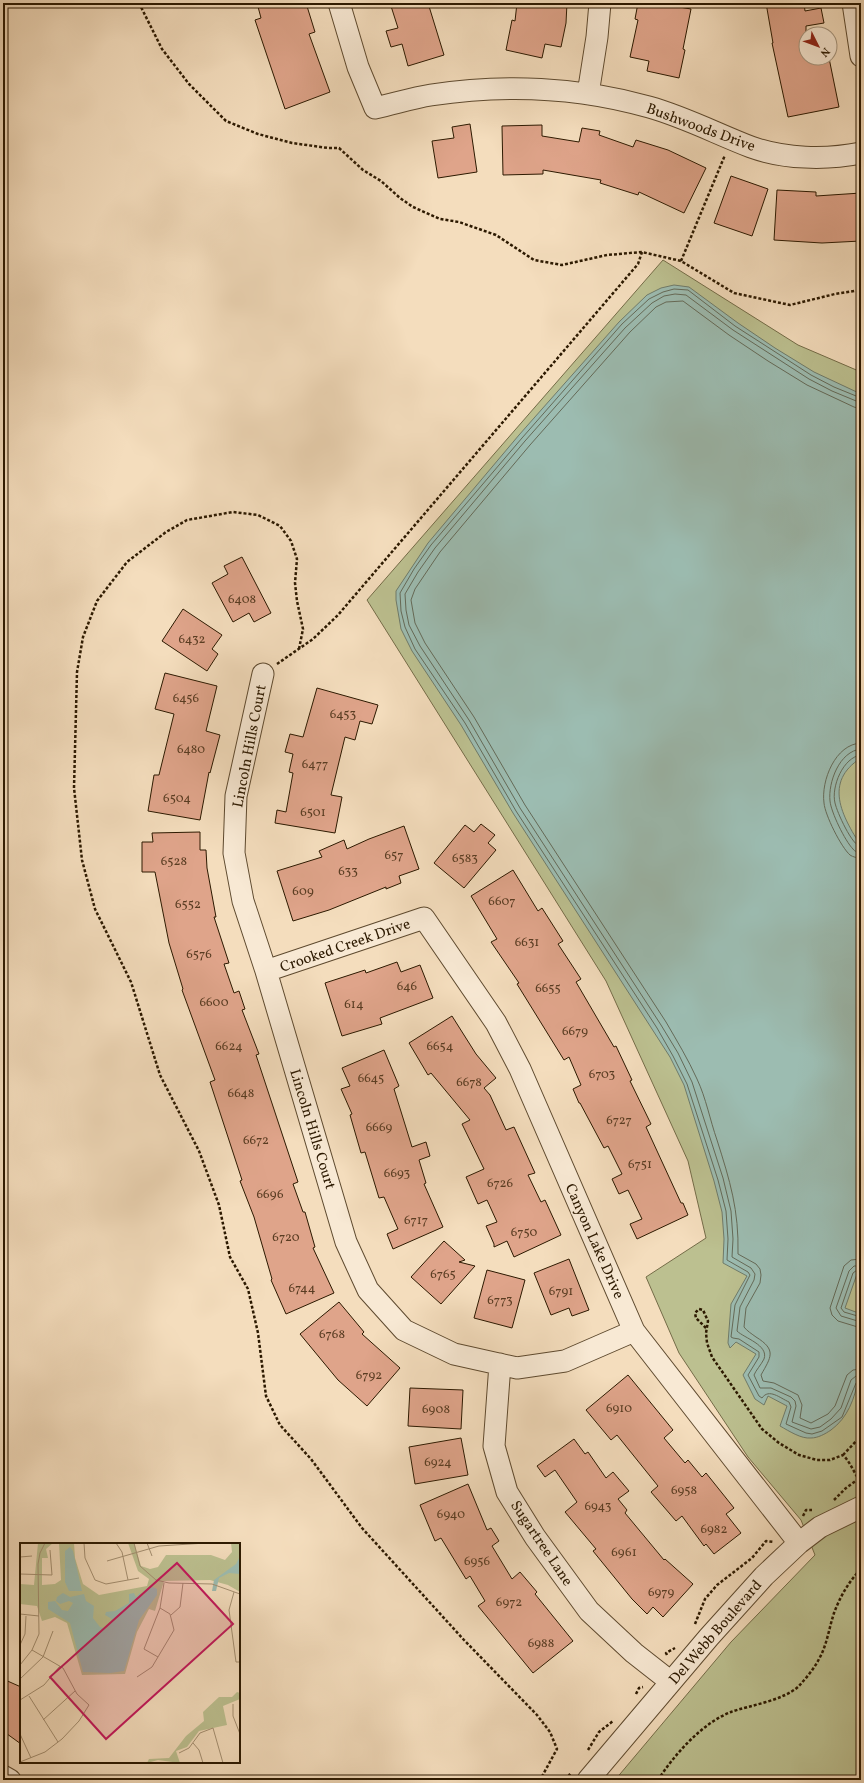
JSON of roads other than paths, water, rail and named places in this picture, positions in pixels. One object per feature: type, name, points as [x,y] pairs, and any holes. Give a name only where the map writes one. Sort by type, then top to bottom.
[{"type":"street","name":"Bushwoods Drive","points":[[339,3],[358,67],[375,108],[430,95],[475,90],[498,88],[550,90],[588,94],[648,107],[685,119],[752,147],[783,154],[808,157],[842,157],[861,153]]},
{"type":"street","points":[[588,94],[597,37],[600,3]]},
{"type":"street","points":[[853,3],[861,56]]},
{"type":"street","name":"Lincoln Hills Court","points":[[262,674],[236,796],[234,853],[243,901],[266,972],[346,1242],[368,1290],[404,1330],[454,1354],[517,1368],[565,1361],[634,1331]]},
{"type":"street","name":"Crooked Creek Drive","points":[[266,972],[424,918]]},
{"type":"street","name":"Canyon Lake Drive","points":[[424,918],[496,1023],[517,1063],[634,1331],[799,1543]]},
{"type":"street","name":"Sugartree Lane","points":[[500,1364],[494,1446],[507,1492],[535,1537],[589,1611],[624,1645],[671,1682]]},
{"type":"street","name":"Del Webb Boulevard","points":[[588,1780],[709,1636],[764,1576],[799,1543],[820,1528],[861,1507]]},
{"type":"street","points":[[3,1776],[10,1780]]},
{"type":"water","points":[[674,285],[689,287],[775,348],[814,372],[861,394],[861,758],[849,767],[842,778],[839,788],[843,811],[861,846],[861,1275],[857,1274],[845,1308],[861,1314],[861,1345],[858,1378],[850,1407],[842,1420],[831,1430],[814,1438],[799,1436],[780,1426],[787,1406],[768,1396],[764,1405],[755,1399],[743,1375],[756,1354],[736,1342],[730,1348],[728,1343],[731,1304],[747,1276],[723,1263],[724,1239],[722,1212],[714,1181],[684,1085],[670,1057],[513,813],[461,725],[412,651],[401,629],[396,600],[396,591],[428,543],[519,435],[619,322],[647,295],[661,288]]}]
